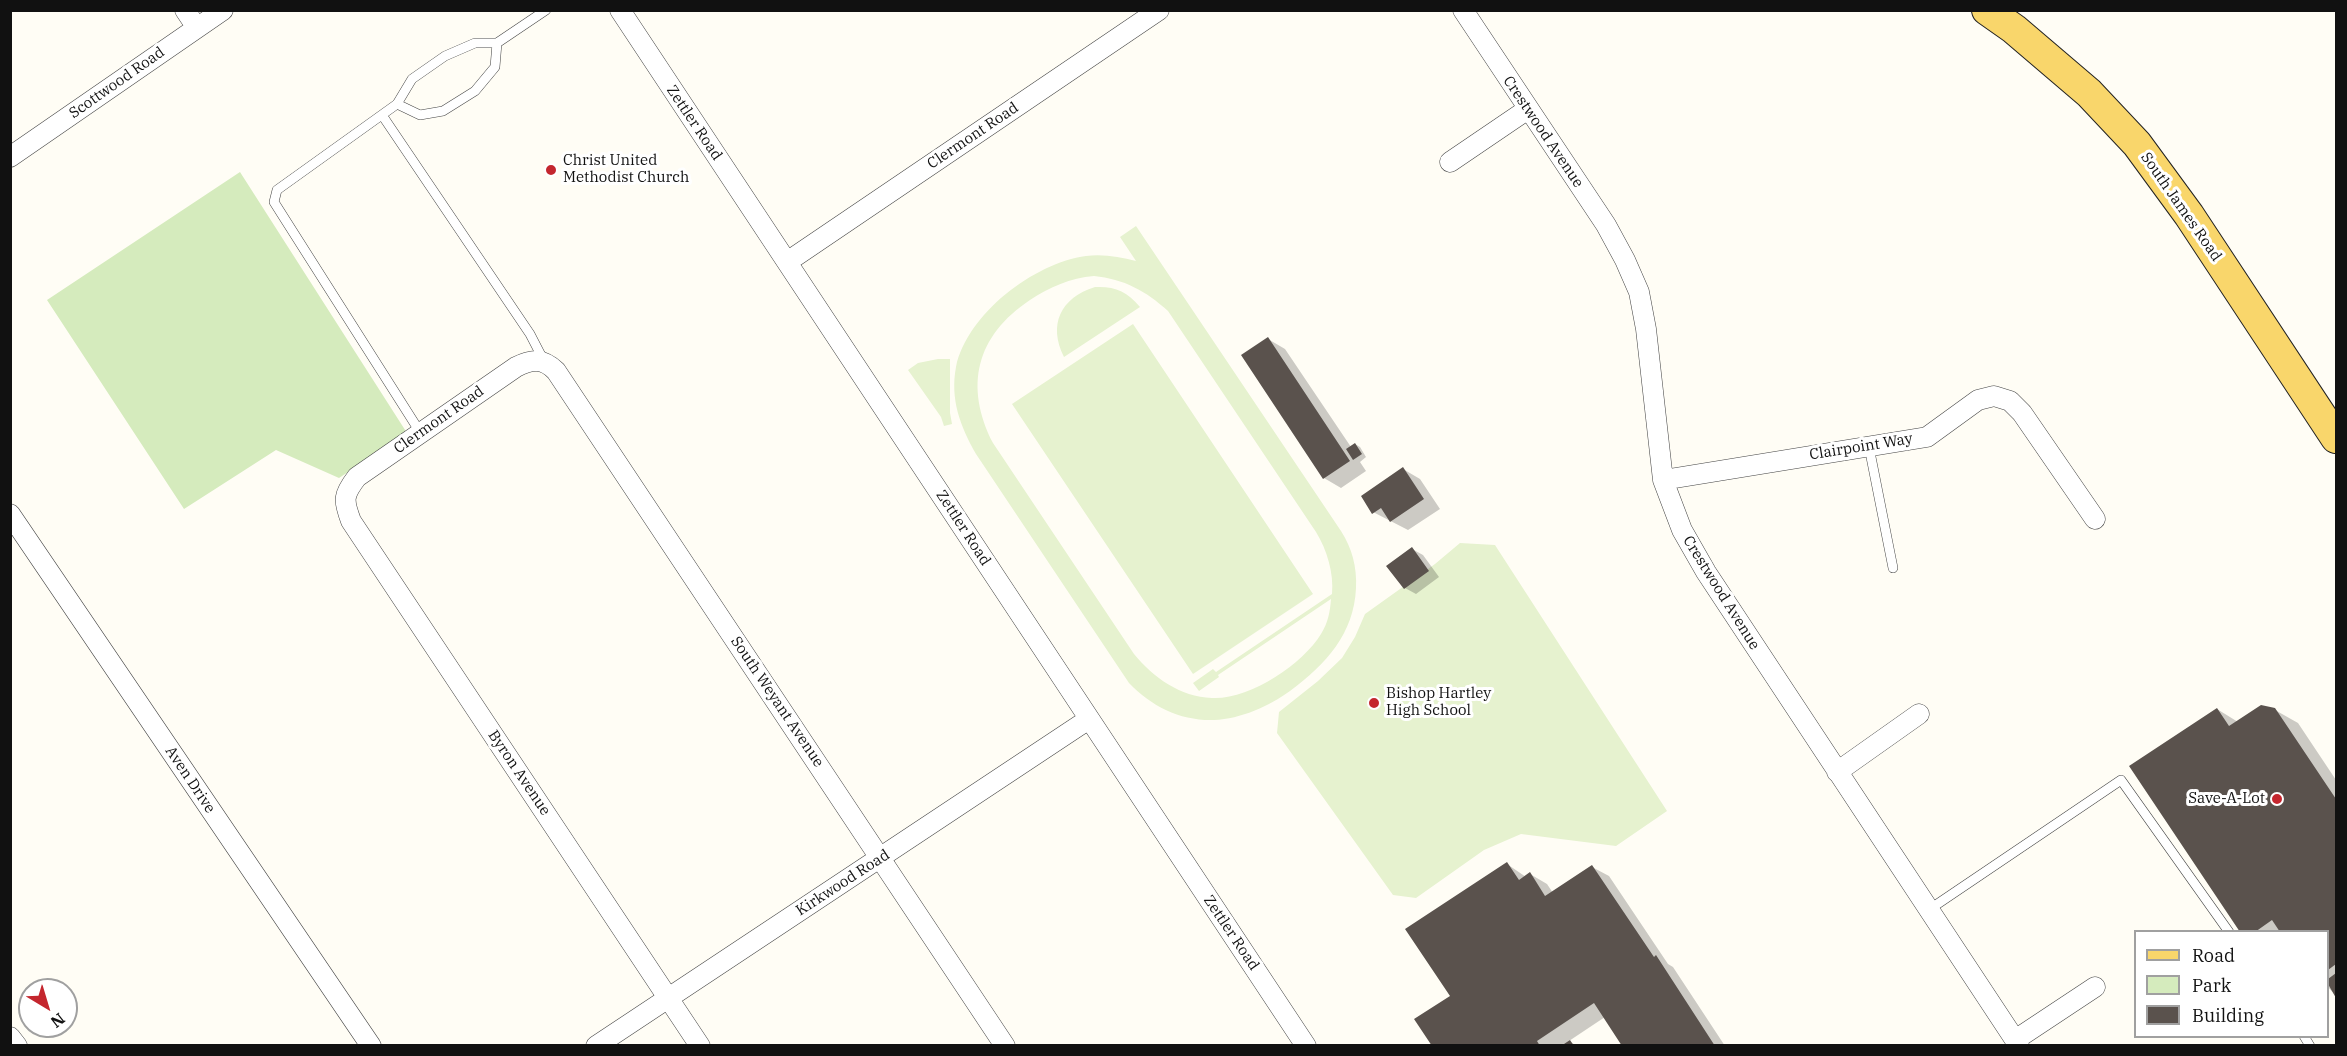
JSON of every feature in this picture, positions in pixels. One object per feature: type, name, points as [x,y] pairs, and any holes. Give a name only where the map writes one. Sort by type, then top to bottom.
[{"type":"main road","name":"South James Road","points":[[1987,10],[2089,93],[2144,152],[2189,215],[2337,438]]},
{"type":"street","points":[[185,10],[197,28]]},
{"type":"street","name":"Scottwood Road","points":[[10,157],[223,10]]},
{"type":"street","name":"Zettler Road","points":[[620,10],[1306,1046]]},
{"type":"street","name":"Crestwood Avenue","points":[[1462,10],[1606,225],[1639,292],[1646,329],[1663,480],[1683,530],[1706,572],[2017,1043]]},
{"type":"street","name":"Clermont Road","points":[[787,261],[1152,13]]},
{"type":"street","points":[[1450,162],[1528,109]]},
{"type":"street","name":"Clermont Road","points":[[345,497],[347,490],[357,477],[420,432],[516,367],[530,361],[544,362]]},
{"type":"street","name":"South Weyant Avenue","points":[[544,362],[556,371],[1005,1046]]},
{"type":"street","name":"Clairpoint Way","points":[[1663,480],[1927,437],[1978,400],[1994,396],[2010,401],[2022,413],[2095,519]]},
{"type":"street","name":"Byron Avenue","points":[[345,497],[345,506],[351,521],[700,1046]]},
{"type":"street","name":"Aven Drive","points":[[10,514],[370,1046]]},
{"type":"street","points":[[1837,772],[1919,714]]},
{"type":"street","name":"Kirkwood Road","points":[[596,1046],[1089,719]]},
{"type":"street","points":[[2017,1043],[2095,987]]},
{"type":"street","points":[[10,1036],[17,1046]]},
{"type":"lane","points":[[420,432],[273,202],[277,190],[397,104],[412,80],[445,56],[475,43],[497,44],[546,10]]},
{"type":"lane","points":[[397,104],[420,115],[443,111],[475,91],[495,67],[497,44]]},
{"type":"lane","points":[[382,115],[530,334],[544,362]]},
{"type":"lane","points":[[1869,446],[1893,568]]},
{"type":"lane","points":[[1930,909],[2121,780],[2228,930]]},
{"type":"green space","points":[[240,172],[407,433],[339,478],[276,450],[184,509],[47,300]]},
{"type":"green space","points":[[1136,226],[1341,531],[1353,558],[1356,573],[1354,605],[1344,634],[1336,647],[1315,670],[1290,691],[1264,707],[1234,717],[1202,720],[1179,715],[1157,706],[1129,683],[976,454],[961,423],[955,401],[954,379],[963,347],[988,310],[1025,280],[1066,261],[1099,255],[1136,261],[1120,237]],"holes":[[[1085,277],[1105,278],[1134,287],[1168,311],[1316,532],[1326,554],[1331,570],[1332,594],[1216,672],[1213,669],[1193,683],[1199,691],[1219,677],[1218,675],[1331,599],[1325,626],[1312,646],[1288,668],[1258,687],[1242,693],[1212,698],[1189,694],[1168,684],[1141,662],[993,443],[984,422],[979,402],[980,364],[997,330],[1030,300],[1053,287]]]},
{"type":"green space","points":[[1095,287],[1108,287],[1120,291],[1140,307],[1064,357],[1057,334],[1060,314],[1073,298]]},
{"type":"green space","points":[[1133,324],[1313,594],[1193,674],[1012,404]]},
{"type":"green space","points":[[950,359],[952,424],[944,426],[941,417],[908,370],[918,363]]},
{"type":"green space","points":[[1460,543],[1495,545],[1667,811],[1616,846],[1521,834],[1484,850],[1416,898],[1393,895],[1277,733],[1279,712],[1318,681],[1342,658],[1365,614],[1435,564]]},
{"type":"building","points":[[1268,337],[1350,461],[1323,479],[1241,355]]},
{"type":"building","points":[[1355,443],[1362,454],[1353,460],[1346,449]]},
{"type":"building","points":[[1403,467],[1424,499],[1390,522],[1381,508],[1372,514],[1361,496]]},
{"type":"building","points":[[1412,547],[1429,571],[1404,589],[1386,566]]},
{"type":"building","points":[[2261,705],[2275,708],[2336,799],[2336,964],[2329,969],[2329,930],[2279,930],[2272,920],[2258,930],[2239,930],[2129,766],[2217,708],[2229,726]]},
{"type":"building","points":[[1507,862],[1519,880],[1530,872],[1545,896],[1592,865],[1654,957],[1656,955],[1715,1046],[1622,1046],[1594,1003],[1537,1041],[1540,1046],[1432,1046],[1414,1019],[1450,996],[1405,929]]},
{"type":"building","points":[[2336,973],[2336,998],[2329,986],[2329,978]]},
{"type":"building","points":[[1570,1040],[1574,1046],[1561,1046]]},
{"type":"place","name":"Christ United Methodist Church","points":[[551,170]]},
{"type":"place","name":"Bishop Hartley High School","points":[[1374,703]]},
{"type":"place","name":"Save-A-Lot","points":[[2277,799]]}]
